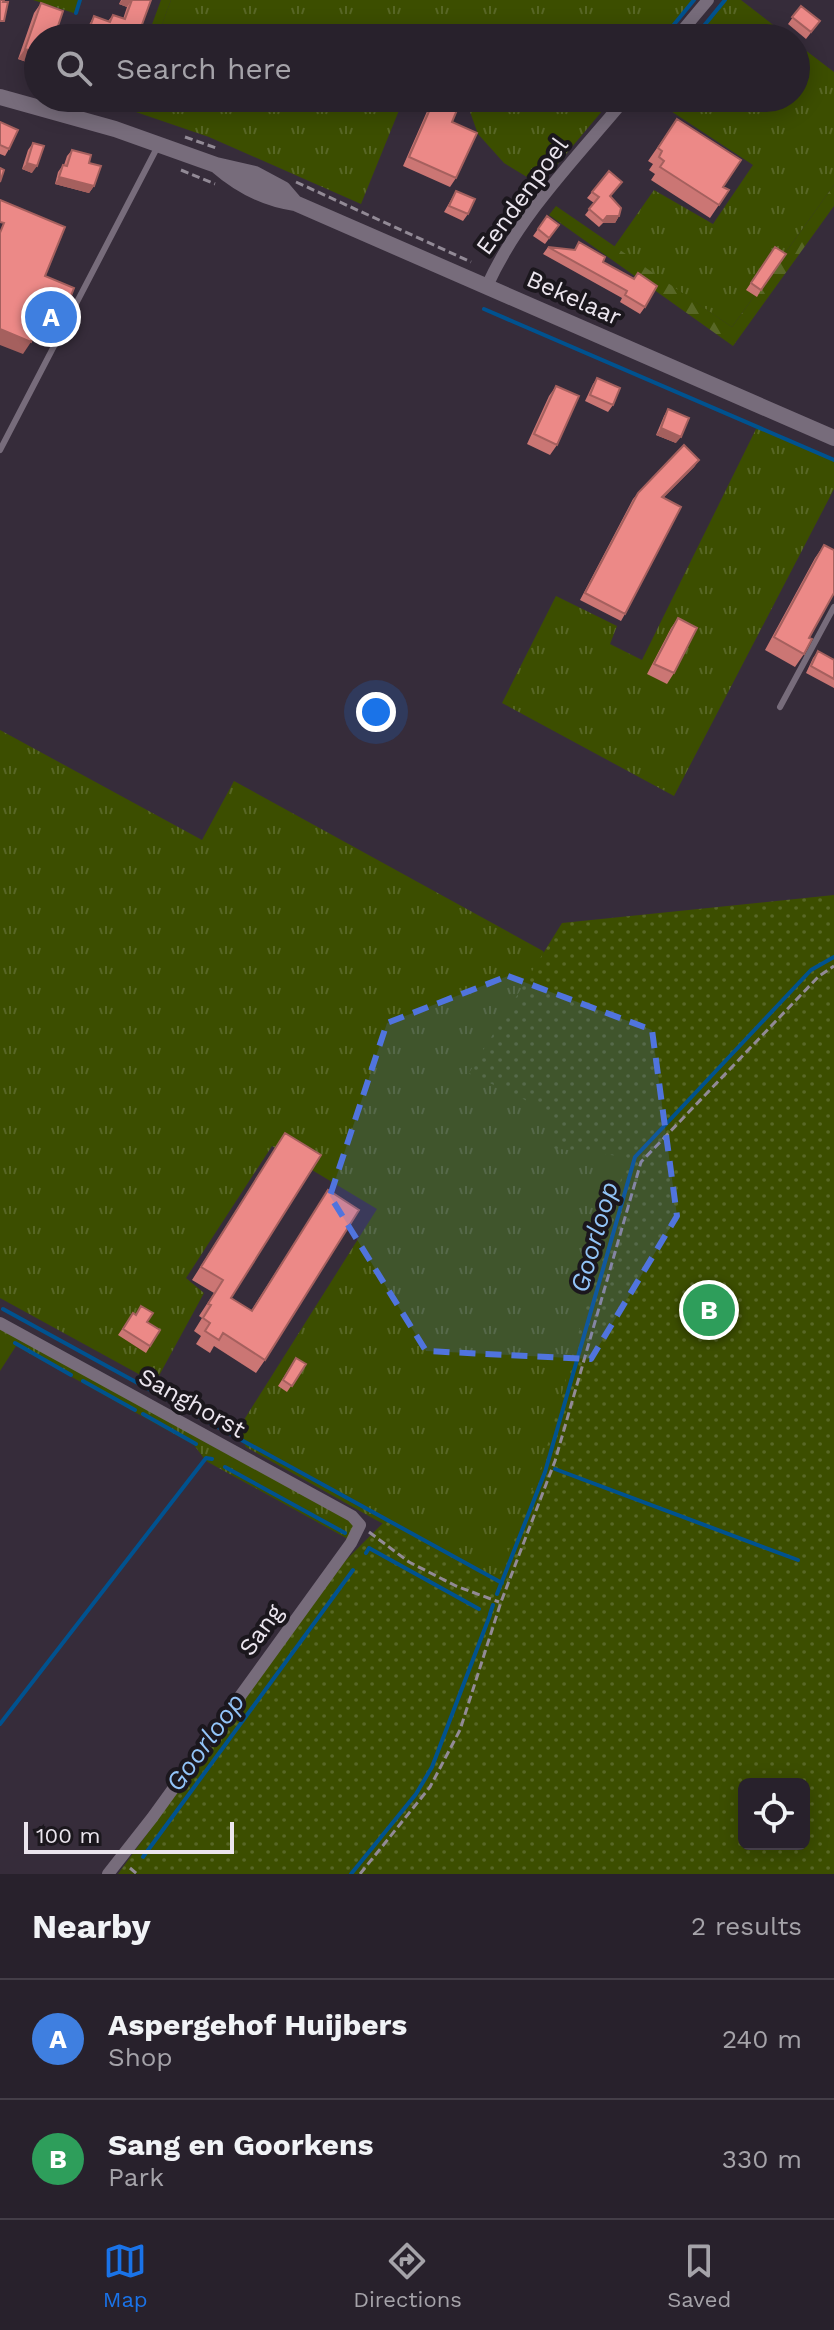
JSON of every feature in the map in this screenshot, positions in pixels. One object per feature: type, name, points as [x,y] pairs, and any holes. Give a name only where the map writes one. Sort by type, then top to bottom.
[{"type":"street","points":[[688,24],[708,0]]},
{"type":"street","name":"Bekelaar","points":[[0,97],[24,104]]},
{"type":"street","name":"Bekelaar","points":[[51,112],[159,144],[216,165],[234,181],[276,201],[295,203],[490,279],[834,438]]},
{"type":"street","name":"Eendenpoel","points":[[490,279],[509,244],[614,112]]},
{"type":"street","name":"Sanghorst","points":[[0,1323],[352,1516],[360,1525]]},
{"type":"street","name":"Sang","points":[[108,1874],[324,1581],[360,1525]]},
{"type":"lane","points":[[0,450],[159,144]]},
{"type":"lane","points":[[780,707],[834,607]]},
{"type":"path","name":"Bekelaar","points":[[304,185],[490,279]]},
{"type":"path","points":[[360,1874],[430,1787],[460,1730],[501,1602],[555,1461],[641,1162],[819,976],[834,966]]},
{"type":"path","points":[[360,1525],[409,1562],[456,1586],[501,1602]]},
{"type":"highlighted area","points":[[508,976],[652,1030],[677,1216],[591,1359],[426,1351],[330,1196],[387,1023]]},
{"type":"green space","points":[[33,0],[82,0],[77,14]]},
{"type":"green space","points":[[161,0],[171,0],[162,24],[152,24]]},
{"type":"green space","points":[[171,0],[695,0],[675,24],[162,24]]},
{"type":"green space","points":[[727,0],[741,0],[772,24],[707,24]]},
{"type":"green space","points":[[810,54],[834,72],[834,185],[732,327],[614,247],[654,190],[713,224],[753,165],[672,112],[810,112]]},
{"type":"green space","points":[[136,112],[398,112],[361,204],[209,137]]},
{"type":"green space","points":[[470,112],[601,112],[540,185],[504,163],[478,134]]},
{"type":"green space","points":[[834,185],[834,206],[733,346],[549,215],[556,206],[732,327]]},
{"type":"green space","points":[[757,427],[834,461],[834,489],[674,796],[502,703],[556,596],[617,626],[610,644],[642,660]]},
{"type":"green space","points":[[0,730],[202,840],[234,781],[543,951],[633,1153],[703,1741],[738,1829],[738,1850],[745,1850],[751,1874],[489,1579],[246,1447],[237,1431],[377,1209],[272,1146],[186,1278],[204,1293],[155,1383],[0,1298]]},
{"type":"green space","points":[[834,895],[834,1874],[118,1874],[343,1563],[386,1520],[498,1578],[542,1465],[627,1157],[551,1148],[550,1112],[469,1073],[562,923]]},
{"type":"green space","points":[[0,1326],[349,1518],[353,1526],[348,1539],[206,1461],[194,1445],[16,1346],[0,1371]]},
{"type":"building","points":[[0,0],[8,2],[4,21],[0,21]]},
{"type":"building","points":[[132,0],[151,0],[142,24],[91,24],[94,16],[110,22],[113,15],[125,19]]},
{"type":"building","points":[[41,3],[63,11],[59,24],[34,24]]},
{"type":"building","points":[[801,6],[820,21],[811,32],[810,24],[801,24],[792,17]]},
{"type":"building","points":[[429,112],[456,112],[452,122],[477,133],[456,178],[409,157]]},
{"type":"building","points":[[677,119],[741,160],[723,187],[729,190],[719,205],[660,167],[664,161],[659,157],[662,151],[658,148]]},
{"type":"building","points":[[0,122],[18,130],[9,149],[0,145]]},
{"type":"building","points":[[33,143],[44,146],[37,166],[27,163]]},
{"type":"building","points":[[72,150],[91,155],[89,163],[101,166],[94,186],[59,177],[63,165],[67,166]]},
{"type":"building","points":[[609,171],[622,182],[610,196],[621,208],[619,216],[607,216],[603,221],[589,209],[599,197],[592,192]]},
{"type":"building","points":[[456,191],[475,199],[468,214],[449,206]]},
{"type":"building","points":[[0,200],[65,227],[45,276],[74,288],[57,331],[39,323],[31,342],[0,329],[0,233],[4,223],[0,222]]},
{"type":"building","points":[[547,216],[559,225],[549,238],[538,229]]},
{"type":"building","points":[[579,242],[605,257],[603,262],[634,279],[638,273],[657,286],[645,307],[625,295],[627,291],[548,247],[575,250]]},
{"type":"building","points":[[775,247],[786,254],[761,290],[751,283]]},
{"type":"building","points":[[597,378],[620,388],[613,405],[590,395]]},
{"type":"building","points":[[556,386],[579,396],[557,445],[534,434]]},
{"type":"building","points":[[668,409],[689,418],[681,437],[661,428]]},
{"type":"building","points":[[684,445],[699,460],[662,497],[681,507],[625,614],[585,593],[638,493]]},
{"type":"building","points":[[824,545],[834,550],[834,593],[809,638],[812,639],[804,654],[774,637]]},
{"type":"building","points":[[678,618],[697,628],[674,673],[654,664]]},
{"type":"building","points":[[818,651],[834,660],[834,679],[811,666]]},
{"type":"building","points":[[285,1133],[321,1155],[231,1298],[252,1311],[328,1190],[359,1210],[265,1360],[223,1333],[219,1340],[205,1331],[210,1323],[203,1318],[223,1280],[201,1267]]},
{"type":"building","points":[[141,1306],[153,1313],[147,1322],[160,1330],[150,1346],[123,1329]]},
{"type":"building","points":[[296,1358],[306,1364],[292,1386],[283,1380]]},
{"type":"waterway","points":[[76,13],[80,0]]},
{"type":"waterway","points":[[674,24],[694,0]]},
{"type":"waterway","points":[[705,24],[725,0]]},
{"type":"waterway","points":[[484,309],[834,460]]},
{"type":"waterway","name":"Goorloop","points":[[497,1594],[545,1472],[635,1157],[811,970],[834,957]]},
{"type":"waterway","points":[[3,1309],[502,1583]]},
{"type":"waterway","points":[[15,1343],[71,1375]]},
{"type":"waterway","points":[[83,1381],[135,1410]]},
{"type":"waterway","points":[[143,1414],[196,1444]]},
{"type":"waterway","points":[[0,1724],[206,1458],[212,1459]]},
{"type":"waterway","points":[[225,1467],[345,1533]]},
{"type":"waterway","points":[[555,1469],[798,1560]]},
{"type":"waterway","name":"Goorloop","points":[[366,1553],[369,1548],[479,1609]]},
{"type":"waterway","name":"Goorloop","points":[[143,1857],[353,1570]]},
{"type":"waterway","name":"Goorloop","points":[[490,1614],[493,1605]]},
{"type":"waterway","points":[[351,1874],[416,1794],[432,1767],[490,1615]]},
{"type":"place","name":"Aspergehof Huijbers","points":[[51,317]]},
{"type":"place","name":"Sang en Goorkens","points":[[709,1310]]}]
